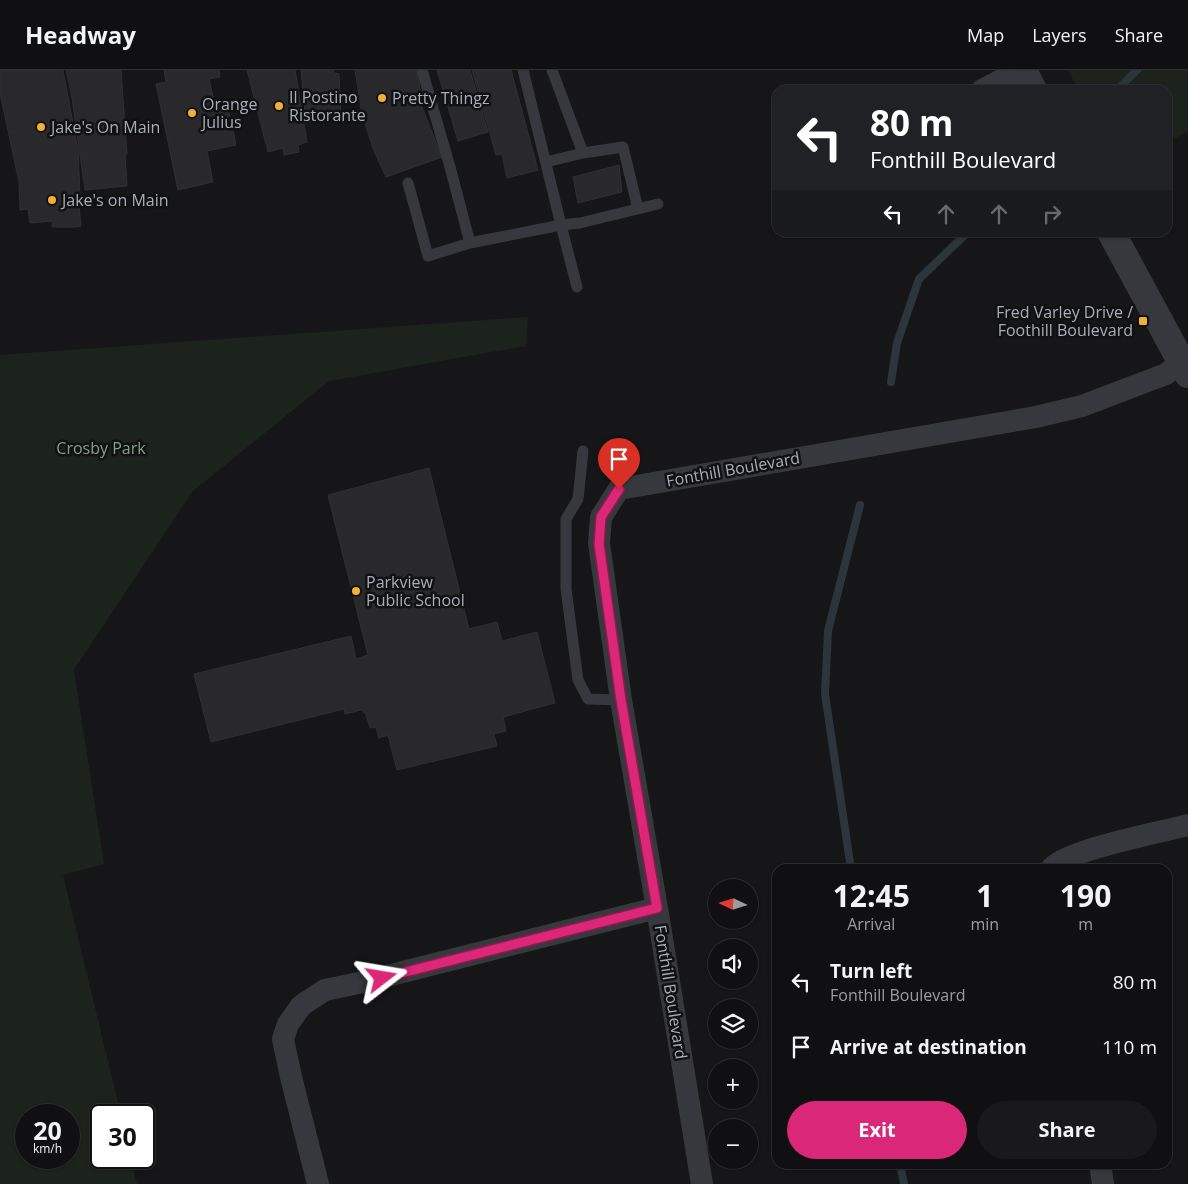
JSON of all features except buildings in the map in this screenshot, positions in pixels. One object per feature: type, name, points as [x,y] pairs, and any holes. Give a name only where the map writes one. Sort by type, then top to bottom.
[{"type":"street","points":[[992,85],[1022,70],[1030,85]]},
{"type":"street","points":[[1114,237],[1184,368]]},
{"type":"street","name":"Fonthill Boulevard","points":[[702,1184],[621,700],[599,544],[601,517],[619,489],[1036,418],[1082,406],[1184,368]]},
{"type":"street","points":[[1056,864],[1060,860],[1083,851],[1188,825]]},
{"type":"street","points":[[318,1184],[283,1039],[288,1024],[301,1006],[325,990],[657,908]]},
{"type":"street","points":[[1101,1169],[1103,1184]]},
{"type":"lane","points":[[422,70],[470,243]]},
{"type":"lane","points":[[523,70],[577,287]]},
{"type":"lane","points":[[552,70],[583,153]]},
{"type":"lane","points":[[546,162],[583,153],[623,147],[638,209]]},
{"type":"lane","points":[[408,183],[428,256],[470,243],[580,223],[658,204]]},
{"type":"lane","points":[[583,451],[578,499],[566,519],[566,589],[578,680],[588,699],[621,700]]},
{"type":"green space","points":[[1068,70],[1188,70],[1188,131],[1172,140],[1172,85],[1076,85]]},
{"type":"green space","name":"Crosby Park","points":[[528,317],[526,346],[329,381],[193,491],[74,670],[104,864],[63,875],[118,1104],[90,1104],[90,1169],[133,1169],[137,1184],[0,1184],[0,355]]},
{"type":"waterway","points":[[1122,85],[1137,70]]},
{"type":"waterway","points":[[891,382],[897,343],[919,279],[963,237]]},
{"type":"waterway","points":[[850,864],[825,694],[828,631],[860,505]]},
{"type":"waterway","points":[[901,1169],[904,1184]]},
{"type":"place","name":"Pretty Thingz","points":[[382,98]]},
{"type":"place","name":"Il Postino Ristorante","points":[[279,106]]},
{"type":"place","name":"Orange Julius","points":[[192,113]]},
{"type":"place","name":"Jake's On Main","points":[[41,127]]},
{"type":"place","name":"Jake's on Main","points":[[52,200]]},
{"type":"place","name":"Fred Varley Drive / Foothill Boulevard","points":[[1143,321]]},
{"type":"place","name":"Parkview Public School","points":[[356,591]]},
{"type":"route","points":[[382,978],[657,908],[621,700],[599,544],[601,517],[619,489]]}]
